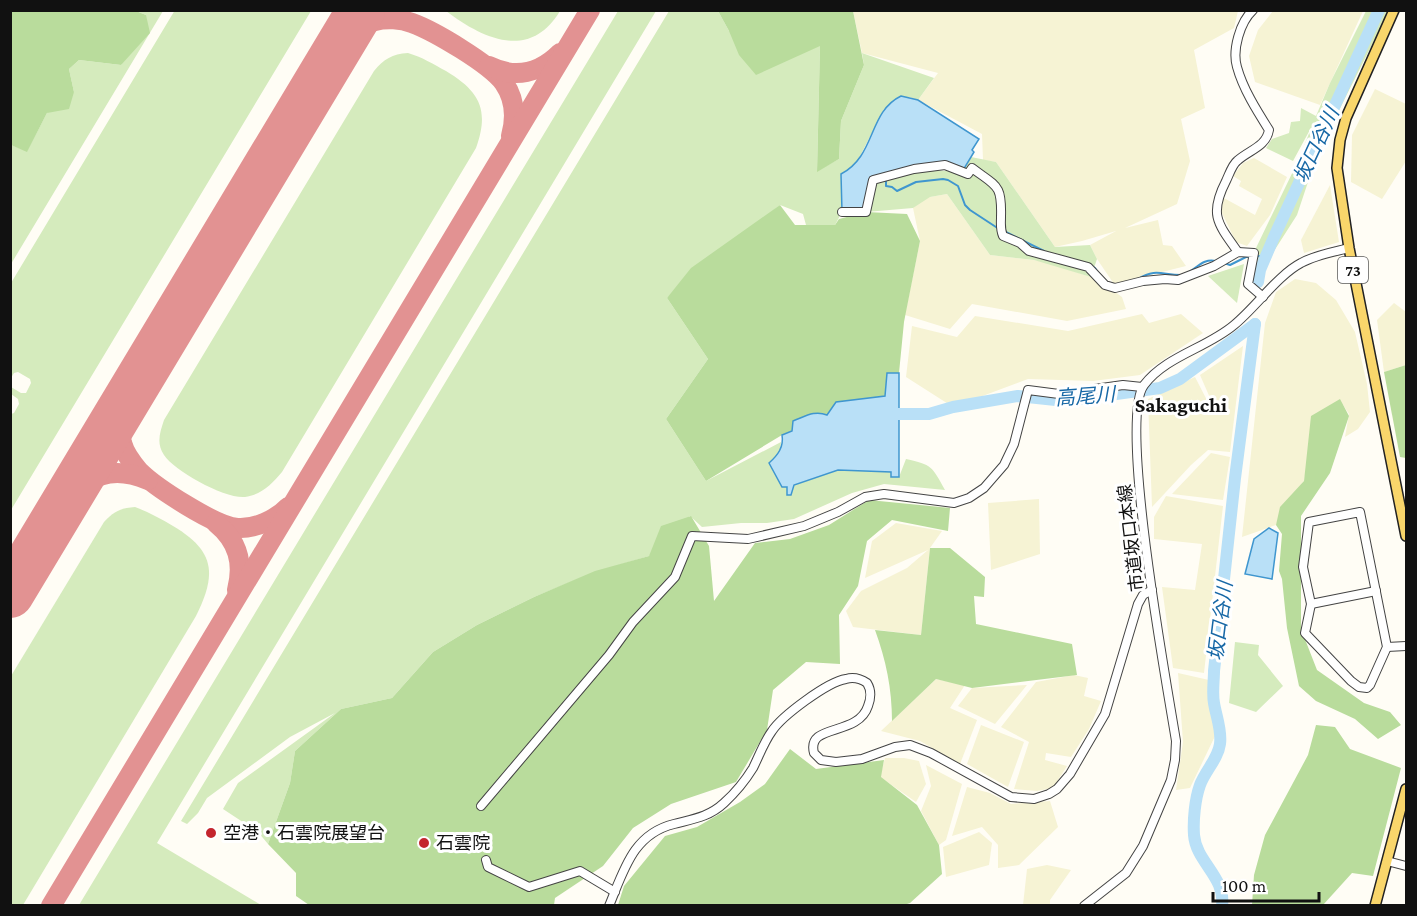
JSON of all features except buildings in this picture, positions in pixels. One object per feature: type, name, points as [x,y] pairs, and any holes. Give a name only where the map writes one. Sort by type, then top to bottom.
[{"type":"main road","name":"73","points":[[1394,10],[1346,118],[1340,140],[1337,168],[1349,248],[1407,536]]},
{"type":"main road","points":[[1375,906],[1407,789]]},
{"type":"street","points":[[1253,10],[1240,30],[1236,65],[1255,108],[1269,130],[1268,137],[1236,162],[1216,203],[1219,224],[1238,252],[1253,257],[1248,284],[1263,297]]},
{"type":"street","points":[[842,212],[866,212],[873,180],[945,165],[968,174],[972,168],[995,186],[1002,195],[1000,230],[1003,236],[1020,243],[1029,251],[1088,267],[1105,285],[1115,288],[1143,281],[1178,280],[1238,252]]},
{"type":"street","points":[[482,806],[609,655],[633,622],[675,577],[692,536],[748,539],[804,526],[865,497],[884,494],[954,503],[969,498],[984,488],[1004,465],[1014,444],[1028,390],[1059,394],[1123,385],[1142,387],[1159,369],[1214,340],[1234,326],[1299,263],[1315,256],[1349,248]]},
{"type":"street","name":"市道坂口本線","points":[[1084,906],[1115,883],[1135,860],[1171,780],[1175,760],[1176,741],[1142,511],[1136,411],[1142,387]]},
{"type":"street","points":[[1360,512],[1376,591],[1387,647],[1370,685],[1367,688],[1359,687],[1305,633],[1311,604],[1303,567],[1309,522],[1360,512]]},
{"type":"street","points":[[609,906],[632,855],[643,839],[664,827],[699,819],[716,810],[740,787],[753,768],[767,738],[780,722],[825,688],[847,678],[867,683],[870,688],[870,701],[861,719],[852,725],[815,738],[814,753],[821,760],[836,762],[862,759],[895,747],[910,745],[931,753],[1011,797],[1034,799],[1049,794],[1057,789],[1070,774],[1105,714],[1138,604],[1143,595],[1152,590]]},
{"type":"street","points":[[1311,604],[1376,591]]},
{"type":"street","points":[[1387,647],[1407,646]]},
{"type":"street","points":[[486,860],[488,867],[529,887],[580,871],[615,892]]},
{"type":"street","points":[[1387,861],[1407,866]]},
{"type":"shaded area","points":[[853,11],[1238,11],[1234,28],[1194,50],[1205,108],[1181,119],[1190,161],[1177,204],[1125,228],[1158,220],[1163,245],[1172,246],[1186,266],[1114,284],[1090,245],[1116,231],[1055,247],[996,162],[983,160],[982,134],[918,100],[938,73],[862,53]]},
{"type":"shaded area","points":[[1273,11],[1363,11],[1320,105],[1255,82],[1249,56],[1258,30]]},
{"type":"shaded area","points":[[1375,89],[1406,104],[1406,161],[1382,199],[1351,182],[1352,135]]},
{"type":"shaded area","points":[[1254,158],[1287,177],[1270,215],[1247,246],[1236,242],[1220,209],[1222,197],[1255,215],[1262,199],[1239,186],[1241,181],[1233,176],[1243,163]]},
{"type":"shaded area","points":[[1330,185],[1339,242],[1304,253],[1301,240]]},
{"type":"shaded area","points":[[947,194],[990,255],[1042,261],[1097,279],[1122,297],[1126,309],[1067,321],[972,304],[950,329],[905,315],[920,241],[913,208],[924,198]]},
{"type":"shaded area","points":[[1295,279],[1316,283],[1336,300],[1355,332],[1367,384],[1370,412],[1358,429],[1345,437],[1349,414],[1343,405],[1316,413],[1304,481],[1291,497],[1276,525],[1242,537],[1265,323],[1276,292]]},
{"type":"shaded area","points":[[1394,303],[1406,312],[1406,365],[1384,372],[1377,320]]},
{"type":"shaded area","points":[[1142,314],[1149,323],[1181,314],[1203,333],[1140,375],[1093,381],[1028,379],[953,407],[906,377],[912,326],[957,337],[975,316],[1068,331]]},
{"type":"shaded area","points":[[1243,346],[1230,452],[1208,450],[1152,507],[1148,399],[1195,377],[1211,408],[1207,415],[1214,407],[1200,375]]},
{"type":"shaded area","points":[[1211,453],[1230,457],[1223,500],[1172,494]]},
{"type":"shaded area","points":[[1166,496],[1223,506],[1204,673],[1173,668],[1162,587],[1195,590],[1202,544],[1154,539],[1154,517]]},
{"type":"shaded area","points":[[1039,499],[1040,554],[991,570],[988,503]]},
{"type":"shaded area","points":[[896,523],[942,531],[930,548],[921,635],[853,627],[846,611],[861,591],[907,568],[928,550],[865,578],[872,541]]},
{"type":"shaded area","points":[[1178,673],[1209,680],[1216,734],[1190,788],[1176,790],[1183,742]]},
{"type":"shaded area","points":[[1074,675],[1088,678],[1084,696],[1101,701],[1089,729],[1071,757],[1046,753],[1045,760],[1067,766],[1053,788],[1037,791],[1014,789],[1029,742],[1001,727],[1036,682]]},
{"type":"shaded area","points":[[936,679],[965,685],[950,708],[977,720],[960,764],[920,741],[881,731]]},
{"type":"shaded area","points":[[1027,685],[995,724],[958,706],[972,688]]},
{"type":"shaded area","points":[[981,725],[1024,742],[1008,787],[967,764]]},
{"type":"shaded area","points":[[885,758],[919,761],[926,784],[916,802],[880,777]]},
{"type":"shaded area","points":[[926,765],[962,784],[946,840],[939,845],[921,811],[931,786]]},
{"type":"shaded area","points":[[967,787],[990,793],[1011,804],[1050,801],[1058,827],[1019,865],[998,868],[998,845],[982,827],[952,836]]},
{"type":"shaded area","points":[[979,832],[992,843],[989,865],[946,877],[943,847]]},
{"type":"shaded area","points":[[1047,865],[1071,870],[1050,900],[1050,905],[1023,905],[1027,869]]},
{"type":"green space","points":[[175,10],[311,11],[11,510],[11,414],[19,404],[18,399],[11,394],[11,387],[21,393],[26,393],[31,383],[30,379],[18,372],[14,373],[11,378],[11,283]]},
{"type":"green space","points":[[10,11],[136,11],[146,15],[150,33],[121,65],[79,60],[69,69],[74,92],[69,109],[47,113],[27,152],[11,145]]},
{"type":"green space","points":[[136,11],[163,11],[11,264],[11,145],[27,151],[47,113],[74,92],[69,69],[79,60],[121,65],[146,15]]},
{"type":"green space","points":[[446,11],[560,11],[548,27],[535,36],[521,40],[506,40],[475,30]]},
{"type":"green space","points":[[618,11],[656,11],[157,843],[261,905],[79,905]]},
{"type":"green space","points":[[669,11],[718,11],[729,31],[820,46],[817,171],[839,159],[841,121],[864,65],[862,53],[934,78],[918,100],[909,97],[884,109],[856,164],[841,174],[842,212],[835,225],[806,225],[803,214],[780,205],[667,298],[708,359],[666,419],[706,481],[781,442],[777,456],[787,486],[787,495],[791,495],[794,485],[838,470],[891,472],[899,477],[906,459],[930,468],[945,490],[884,484],[852,493],[794,519],[767,523],[702,527],[690,516],[649,556],[595,572],[534,597],[477,625],[433,652],[392,698],[341,709],[295,751],[290,783],[268,844],[258,832],[223,809],[238,783],[335,713],[290,737],[207,798],[198,813],[187,824],[181,821]]},
{"type":"green space","points":[[718,11],[853,11],[864,65],[841,121],[839,159],[817,172],[820,46],[756,75],[739,55]]},
{"type":"green space","points":[[1366,11],[1389,11],[1332,124],[1313,167],[1297,215],[1274,251],[1261,279],[1252,279],[1256,248],[1298,161],[1312,126],[1293,161],[1266,148],[1272,139],[1289,133],[1291,122],[1300,121],[1301,108],[1316,116]]},
{"type":"green space","points":[[408,53],[446,71],[474,94],[479,102],[482,122],[476,148],[282,472],[266,488],[251,496],[225,494],[213,489],[178,469],[164,455],[159,442],[164,420],[374,71],[389,58]]},
{"type":"green space","points":[[971,157],[996,162],[1055,247],[1090,245],[1097,259],[1091,277],[1034,260],[990,255],[947,194],[930,197],[913,208],[866,212],[877,179],[914,169],[962,172]]},
{"type":"green space","points":[[780,205],[795,225],[835,225],[839,219],[866,212],[907,214],[920,241],[904,322],[899,373],[887,373],[885,396],[836,402],[827,415],[782,435],[706,481],[666,419],[708,359],[667,298],[691,268]]},
{"type":"green space","points":[[1244,264],[1237,303],[1208,276]]},
{"type":"green space","points":[[1406,365],[1406,458],[1400,457],[1384,372]]},
{"type":"green space","points":[[1340,399],[1349,416],[1330,473],[1301,516],[1301,629],[1317,670],[1364,703],[1390,712],[1401,725],[1378,739],[1355,719],[1316,701],[1299,686],[1287,628],[1282,579],[1279,571],[1282,534],[1276,525],[1280,507],[1304,481],[1311,416]]},
{"type":"green space","points":[[869,500],[950,508],[948,531],[892,520],[867,541],[858,586],[839,615],[840,664],[806,662],[773,690],[767,730],[736,782],[671,804],[633,828],[603,866],[555,898],[554,905],[309,905],[296,896],[296,873],[268,844],[290,783],[295,751],[341,709],[392,698],[433,652],[477,625],[595,571],[649,556],[661,526],[691,516],[709,546],[714,601],[755,543],[790,539],[829,525]]},
{"type":"green space","points":[[135,507],[150,513],[187,535],[204,554],[209,576],[203,601],[23,905],[11,905],[11,676],[104,522],[118,511]]},
{"type":"green space","points":[[930,548],[950,548],[985,577],[984,597],[974,596],[976,624],[1072,644],[1077,675],[972,688],[936,679],[892,721],[888,675],[875,630],[921,635]]},
{"type":"green space","points":[[1235,642],[1259,645],[1258,655],[1283,686],[1256,712],[1229,703]]},
{"type":"green space","points":[[1316,725],[1335,727],[1350,749],[1401,768],[1373,876],[1352,873],[1323,905],[1252,905],[1254,875],[1265,835],[1308,755]]},
{"type":"green space","points":[[790,749],[816,769],[884,760],[881,777],[917,805],[939,845],[942,874],[910,903],[904,905],[618,905],[624,886],[665,836],[697,827],[740,802],[765,784]]},
{"type":"water","points":[[901,96],[918,100],[979,139],[972,150],[974,152],[962,172],[945,165],[873,180],[866,212],[842,212],[841,174],[852,166],[867,146],[883,112],[890,103]]},
{"type":"water","points":[[887,373],[899,373],[899,477],[891,477],[891,472],[838,470],[794,485],[791,495],[787,495],[787,487],[782,487],[769,463],[780,451],[782,435],[792,431],[793,421],[814,413],[827,415],[836,402],[885,396]]},
{"type":"water","points":[[1269,528],[1278,533],[1272,579],[1245,574],[1254,539]]},
{"type":"waterway","name":"坂口谷川","points":[[1258,282],[1260,270],[1274,237],[1379,10]]},
{"type":"waterway","points":[[886,180],[886,186],[897,191],[916,182],[948,180],[958,186],[965,205],[970,210],[999,229]]},
{"type":"waterway","name":"坂口谷川","points":[[1224,263],[1230,265],[1246,257],[1262,256],[1288,205]]},
{"type":"waterway","points":[[1004,231],[1044,251]]},
{"type":"waterway","points":[[1189,272],[1205,262],[1216,261]]},
{"type":"waterway","points":[[1090,265],[1100,276]]},
{"type":"waterway","points":[[1138,279],[1155,273],[1181,275]]},
{"type":"waterway","name":"高尾川","points":[[898,414],[929,414],[953,407],[1018,396],[1065,401],[1160,388],[1180,379],[1255,324]]},
{"type":"waterway","name":"坂口谷川","points":[[1222,906],[1220,886],[1196,845],[1194,816],[1200,785],[1217,755],[1220,744],[1220,728],[1213,699],[1214,671],[1255,324]]},
{"type":"taxiway","points":[[51,906],[590,10]]},
{"type":"taxiway","points":[[339,48],[359,28],[379,20],[394,19],[408,22],[434,33],[475,58],[504,83],[514,109],[511,136]]},
{"type":"taxiway","points":[[489,66],[508,72],[527,72],[544,65],[560,53]]},
{"type":"taxiway","points":[[131,394],[124,412],[122,443],[136,468],[158,487],[201,514],[238,528],[251,527],[265,522],[288,507]]},
{"type":"taxiway","points":[[64,505],[92,480],[111,473],[135,475],[148,480]]},
{"type":"taxiway","points":[[216,523],[230,537],[237,553],[240,571],[237,590]]},
{"type":"runway","points":[[10,594],[361,10]]},
{"type":"place","name":"空港・石雲院展望台","points":[[211,833]]},
{"type":"place","name":"石雲院","points":[[424,843]]},
{"type":"district","name":"Sakaguchi","points":[[1181,405]]}]
